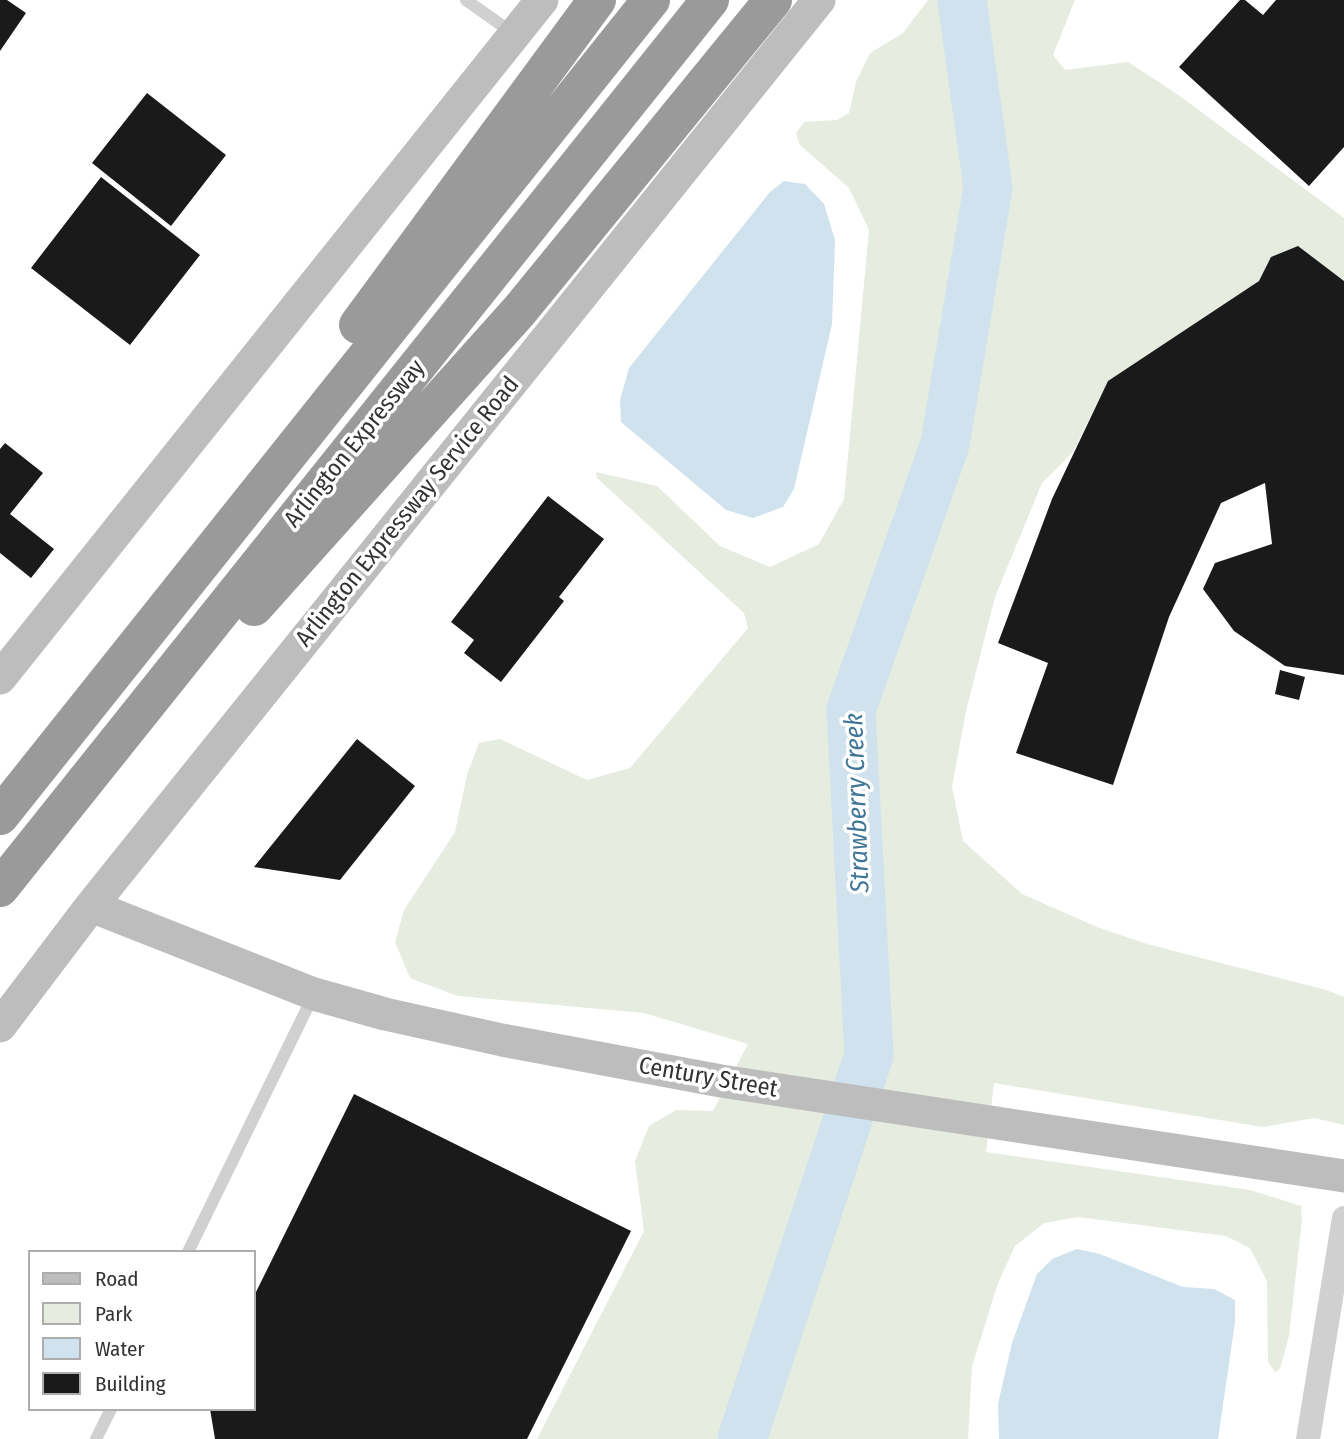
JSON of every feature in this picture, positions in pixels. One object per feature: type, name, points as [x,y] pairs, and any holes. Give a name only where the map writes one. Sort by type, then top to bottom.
[{"type":"highway","points":[[0,816],[597,0]]},
{"type":"highway","name":"Arlington Expressway","points":[[0,816],[651,0]]},
{"type":"highway","name":"Arlington Expressway","points":[[0,888],[710,0]]},
{"type":"highway","points":[[33,849],[349,503],[520,310],[773,0]]},
{"type":"street","points":[[0,678],[542,0]]},
{"type":"street","name":"Arlington Expressway Service Road","points":[[0,1026],[91,906],[819,0]]},
{"type":"street","name":"Century Street","points":[[91,906],[314,994],[386,1014],[502,1040],[721,1081],[1344,1176]]},
{"type":"street","points":[[1308,1439],[1344,1218]]},
{"type":"lane","points":[[466,0],[514,35]]},
{"type":"lane","points":[[189,1250],[314,994]]},
{"type":"lane","points":[[96,1439],[110,1411]]},
{"type":"green space","points":[[928,0],[1075,0],[1053,55],[1065,70],[1128,62],[1177,94],[1344,218],[1344,281],[1298,246],[1271,257],[1259,281],[1108,381],[1073,452],[1042,483],[995,597],[966,711],[952,787],[963,841],[1022,894],[1097,927],[1147,944],[1344,997],[1344,1125],[1314,1118],[1263,1127],[994,1083],[986,1152],[1250,1190],[1301,1206],[1302,1220],[1289,1336],[1280,1369],[1275,1372],[1268,1362],[1267,1281],[1250,1248],[1226,1236],[1078,1217],[1044,1223],[1015,1246],[998,1283],[972,1366],[968,1439],[537,1439],[644,1231],[635,1161],[649,1126],[676,1110],[713,1111],[748,1044],[644,1013],[458,996],[410,978],[395,942],[404,910],[455,832],[467,775],[479,743],[500,739],[587,780],[630,768],[748,628],[744,613],[597,478],[596,472],[657,486],[720,546],[770,567],[819,544],[844,499],[869,230],[849,188],[800,145],[796,133],[804,122],[837,120],[849,113],[856,82],[870,53],[903,33]]},
{"type":"water","points":[[784,181],[805,184],[824,204],[835,240],[832,324],[794,489],[783,507],[753,518],[726,510],[621,422],[620,400],[629,368],[770,192]]},
{"type":"water","points":[[1077,1249],[1100,1254],[1183,1287],[1214,1289],[1235,1300],[1235,1322],[1218,1439],[999,1439],[998,1404],[1012,1343],[1037,1274],[1052,1259]]},
{"type":"building","points":[[0,0],[7,0],[26,13],[0,51]]},
{"type":"building","points":[[1240,0],[1245,0],[1263,15],[1276,0],[1344,0],[1344,147],[1309,186],[1179,67]]},
{"type":"building","points":[[147,93],[226,155],[171,226],[92,163]]},
{"type":"building","points":[[101,177],[200,255],[130,345],[31,268]]},
{"type":"building","points":[[1298,246],[1344,281],[1344,675],[1285,666],[1234,631],[1203,589],[1215,563],[1272,544],[1265,483],[1221,503],[1169,617],[1113,785],[1016,753],[1048,663],[998,643],[1052,499],[1108,381],[1259,281],[1271,257]]},
{"type":"building","points":[[5,443],[43,473],[10,514],[54,549],[31,578],[0,553],[0,449]]},
{"type":"building","points":[[548,496],[604,539],[559,597],[564,601],[501,682],[464,653],[474,640],[451,622]]},
{"type":"building","points":[[1280,670],[1305,677],[1299,700],[1275,694]]},
{"type":"building","points":[[357,739],[415,786],[340,880],[254,867]]},
{"type":"building","points":[[354,1094],[631,1231],[527,1439],[215,1439],[210,1411],[256,1411],[256,1292]]},
{"type":"waterway","name":"Strawberry Creek","points":[[742,1439],[869,1055],[851,710],[945,444],[988,188],[962,0]]}]
